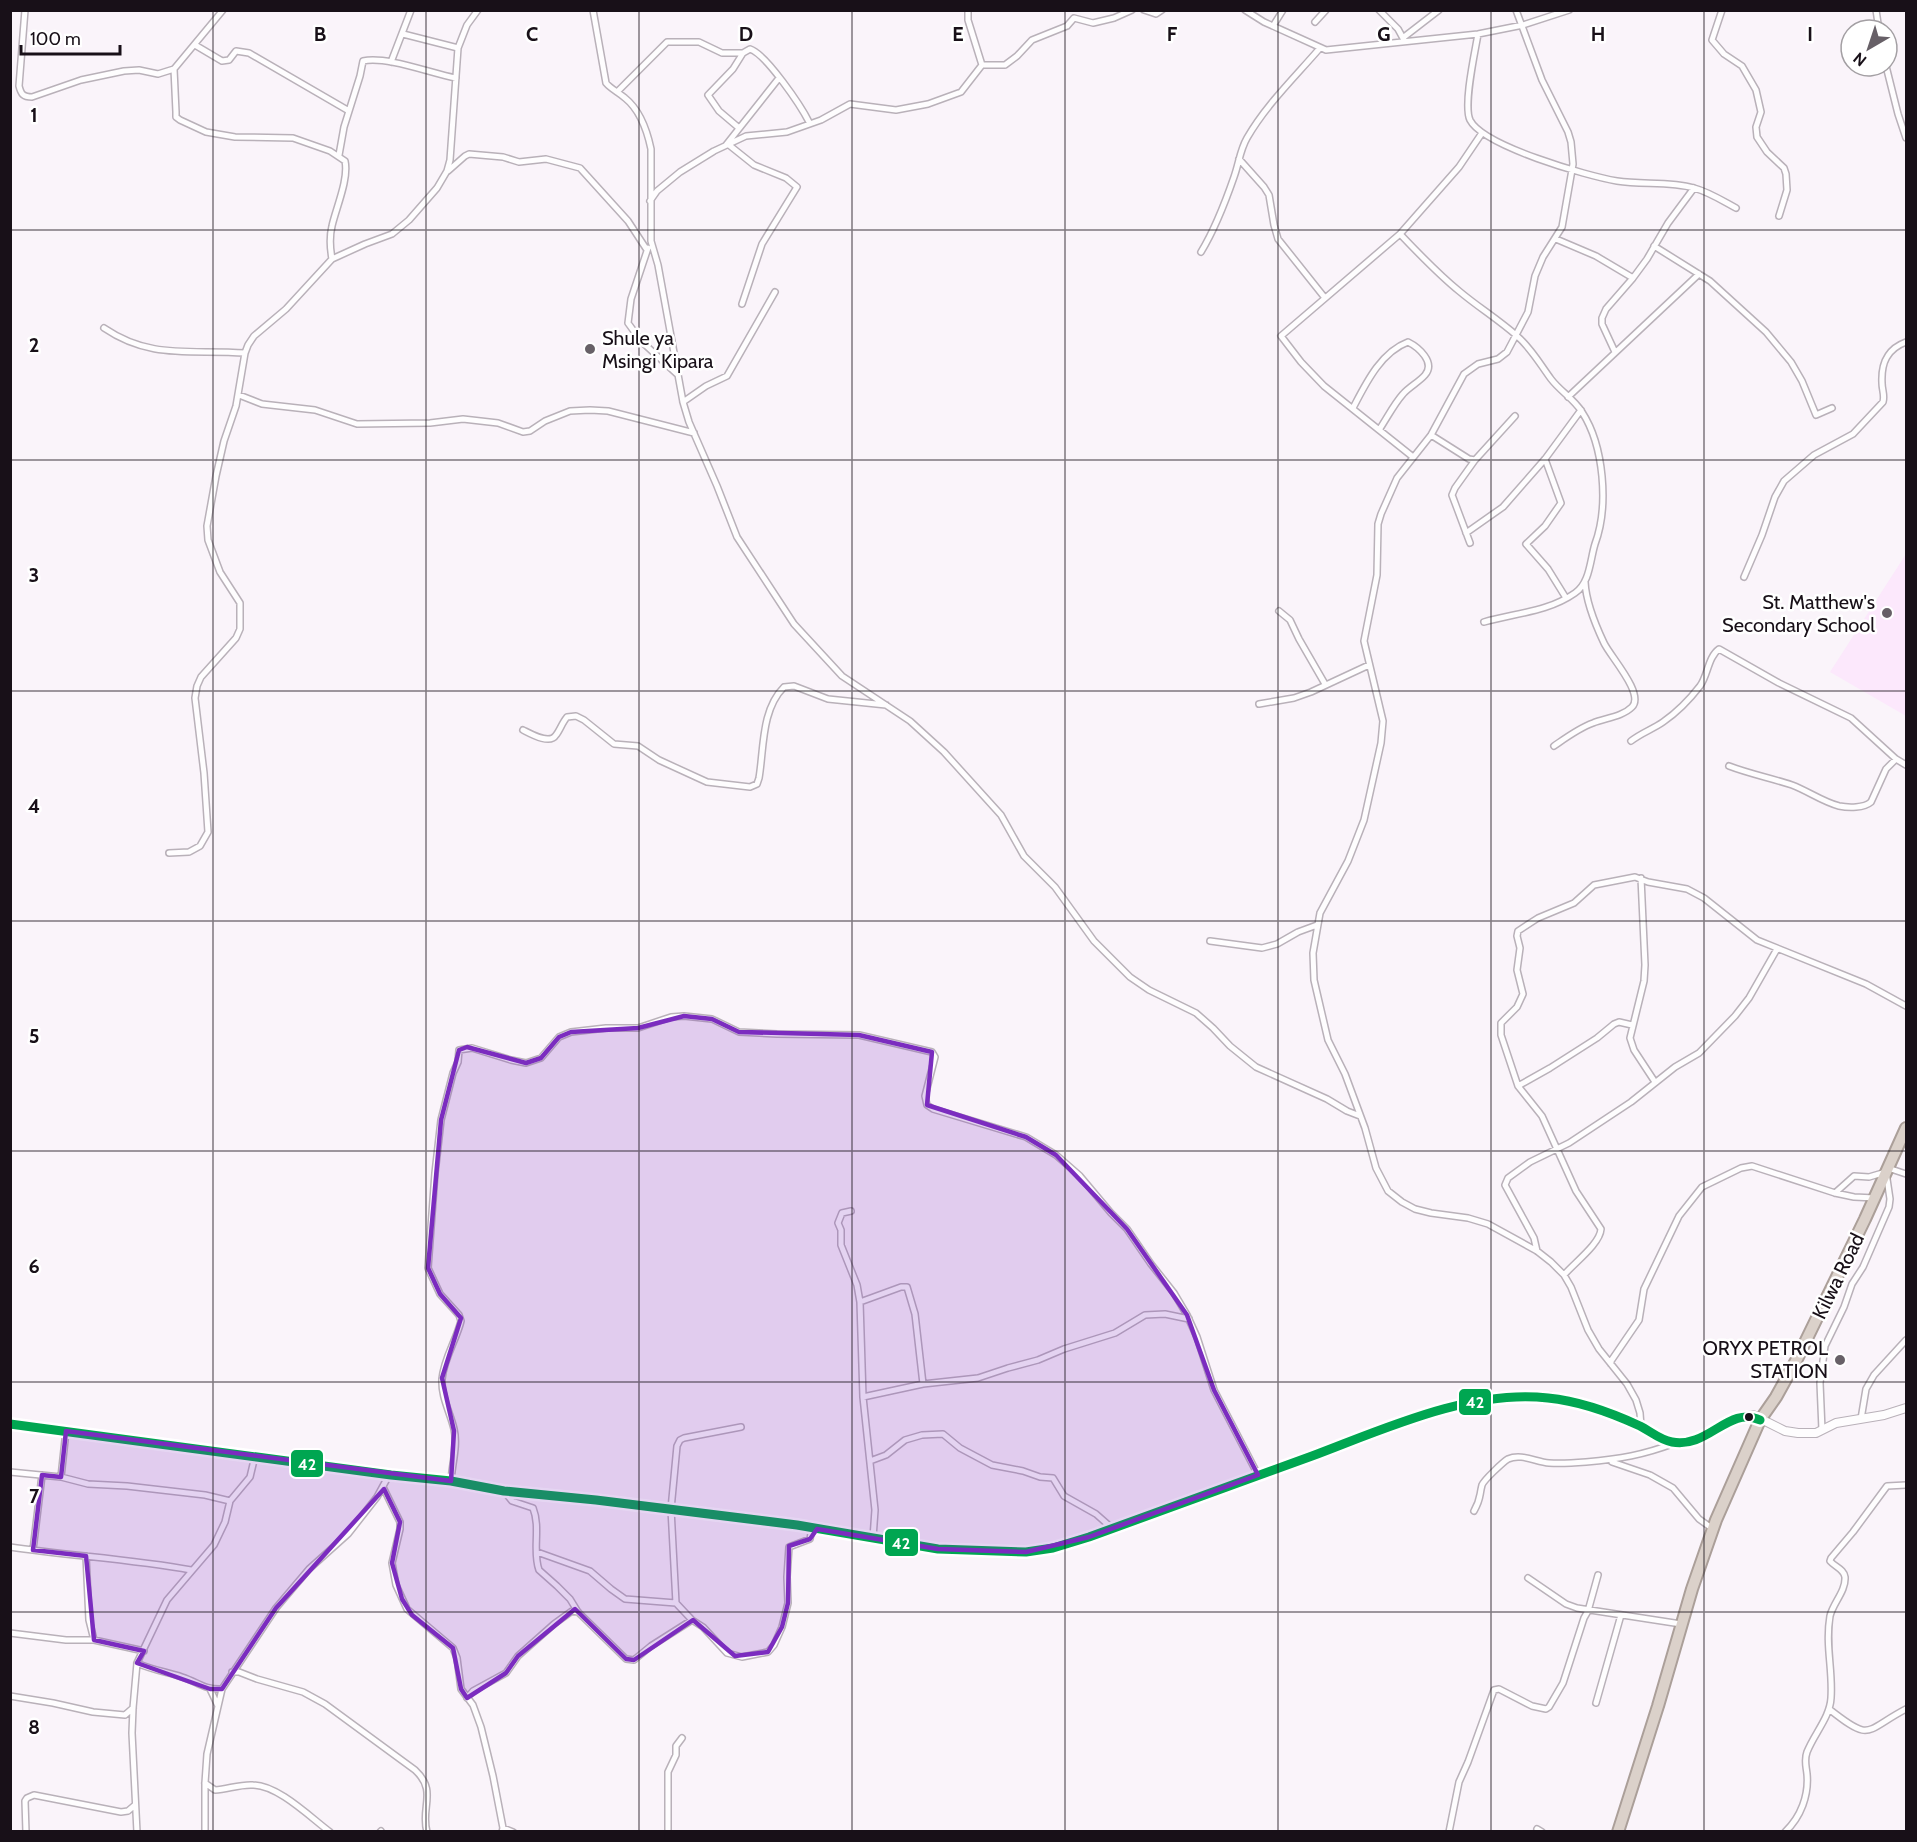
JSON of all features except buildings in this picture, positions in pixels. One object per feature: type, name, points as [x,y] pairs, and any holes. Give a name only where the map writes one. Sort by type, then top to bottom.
[{"type":"highway","name":"Kilwa Road","points":[[1618,1832],[1713,1529],[1760,1420],[1797,1359],[1875,1198],[1906,1128]]},
{"type":"main road","points":[[10,1424],[390,1475],[451,1481],[504,1491],[671,1509],[812,1528],[938,1549],[1026,1552],[1053,1548],[1113,1529],[1360,1438],[1449,1408],[1503,1396],[1549,1396],[1587,1405],[1676,1443],[1699,1440],[1734,1419],[1744,1416],[1753,1415],[1785,1431],[1820,1432],[1836,1423],[1884,1415],[1906,1408]]},
{"type":"street","points":[[25,10],[19,86],[21,94],[25,97],[32,97],[81,80],[124,71],[139,70],[158,75],[174,69],[223,10]]},
{"type":"street","points":[[391,62],[411,10]]},
{"type":"street","points":[[447,171],[458,48],[467,25],[478,10]]},
{"type":"street","points":[[593,10],[606,82],[633,107],[648,134],[651,149],[651,241],[658,265],[683,402],[737,537],[794,624],[842,676],[910,721],[944,752],[1001,814],[1024,856],[1059,892],[1094,941],[1130,977],[1149,990],[1196,1013],[1256,1067],[1360,1116]]},
{"type":"street","points":[[968,10],[968,20],[982,65]]},
{"type":"street","points":[[982,65],[1005,65],[1017,56],[1032,39],[1067,26],[1075,18],[1091,24],[1132,10]]},
{"type":"street","points":[[1144,10],[1156,14],[1162,10]]},
{"type":"street","points":[[1245,10],[1320,48],[1335,49],[1478,34],[1523,25],[1569,10]]},
{"type":"street","points":[[1273,26],[1283,10]]},
{"type":"street","points":[[1315,22],[1326,10]]},
{"type":"street","points":[[1379,10],[1392,22],[1404,40]]},
{"type":"street","points":[[1404,40],[1439,10]]},
{"type":"street","points":[[1516,10],[1542,80],[1570,137],[1573,169],[1562,230],[1543,257],[1535,276],[1531,305],[1516,335],[1502,357],[1478,364],[1464,374],[1431,435],[1397,478],[1378,524],[1377,574],[1365,633],[1365,647],[1383,721],[1382,743],[1364,820],[1348,861],[1320,913],[1313,965],[1314,980],[1328,1040],[1345,1074],[1382,1183],[1402,1202],[1431,1213],[1468,1218],[1488,1224],[1537,1251],[1564,1275],[1593,1339],[1627,1384],[1636,1400],[1641,1427]]},
{"type":"street","points":[[1722,10],[1712,40],[1724,54],[1742,66],[1753,82],[1761,112],[1756,127],[1757,137],[1767,152],[1784,168],[1786,174],[1787,190],[1779,216]]},
{"type":"street","points":[[403,34],[458,48]]},
{"type":"street","points":[[1478,34],[1467,107],[1471,121],[1482,134],[1527,155],[1573,169],[1616,181],[1694,188],[1736,208]]},
{"type":"street","points":[[618,92],[667,42],[699,42],[722,53],[743,53]]},
{"type":"street","points":[[195,45],[222,62],[229,60],[236,51],[249,53],[349,111]]},
{"type":"street","points":[[1201,252],[1219,219],[1248,137],[1268,109],[1320,48]]},
{"type":"street","points":[[739,128],[719,111],[708,94],[748,50],[755,51],[767,62],[796,99],[809,122]]},
{"type":"street","points":[[339,155],[363,62],[391,62],[456,78]]},
{"type":"street","points":[[650,201],[657,190],[670,179],[708,154],[751,134],[781,133],[809,122],[821,120],[849,104],[896,110],[942,100],[961,92],[982,65]]},
{"type":"street","points":[[174,69],[176,117],[180,120],[206,132],[235,137],[292,138],[339,155],[345,161],[346,166],[331,233],[332,260]]},
{"type":"street","points":[[727,146],[779,78]]},
{"type":"street","points":[[1889,78],[1906,138]]},
{"type":"street","points":[[1413,457],[1324,386],[1281,336],[1400,234],[1459,167],[1482,134]]},
{"type":"street","points":[[727,146],[754,165],[786,178],[797,187],[762,244],[742,304]]},
{"type":"street","points":[[170,853],[189,852],[200,846],[208,831],[195,698],[201,677],[236,638],[240,629],[240,603],[220,572],[208,540],[207,526],[216,476],[239,395],[244,352],[254,336],[286,309],[332,260],[392,234],[418,210],[437,188],[447,171],[470,154],[503,157],[519,162],[546,159],[580,168],[627,221],[647,250]]},
{"type":"street","points":[[1239,159],[1269,195],[1278,239],[1324,298]]},
{"type":"street","points":[[1615,352],[1602,324],[1606,309],[1633,278],[1694,188]]},
{"type":"street","points":[[1400,234],[1458,291],[1516,335],[1535,354],[1552,380],[1581,410],[1597,447],[1604,503],[1601,529],[1585,580],[1577,591],[1566,598],[1533,612],[1511,614],[1484,622]]},
{"type":"street","points":[[1556,239],[1596,256],[1633,278]]},
{"type":"street","points":[[651,241],[631,299],[628,323],[641,341],[677,374]]},
{"type":"street","points":[[1654,246],[1710,281],[1743,309],[1780,347],[1802,381],[1816,416],[1832,408]]},
{"type":"street","points":[[1568,396],[1662,311],[1699,274]]},
{"type":"street","points":[[683,402],[706,386],[728,376],[775,292]]},
{"type":"street","points":[[104,328],[124,341],[141,347],[167,351],[244,352]]},
{"type":"street","points":[[1353,408],[1385,357],[1397,346],[1408,342],[1418,347],[1427,360],[1428,368],[1425,375],[1401,395],[1379,430]]},
{"type":"street","points":[[1744,577],[1782,484],[1814,455],[1853,434],[1883,402],[1882,372],[1885,358],[1897,346],[1906,342]]},
{"type":"street","points":[[239,395],[262,404],[315,410],[357,424],[430,423],[463,419],[498,423],[523,432],[530,431],[545,421],[579,410],[608,411],[694,433]]},
{"type":"street","points":[[1466,533],[1503,507],[1545,459],[1581,410]]},
{"type":"street","points":[[1470,543],[1452,495],[1453,491],[1475,460],[1515,416]]},
{"type":"street","points":[[1431,435],[1469,459],[1475,460]]},
{"type":"street","points":[[1545,459],[1561,503],[1545,526],[1526,544],[1548,569],[1566,598]]},
{"type":"street","points":[[1554,746],[1576,731],[1621,713],[1634,704],[1635,696],[1631,686],[1604,644],[1587,598],[1585,580]]},
{"type":"street","points":[[1279,611],[1290,620],[1325,684]]},
{"type":"street","points":[[1631,741],[1662,723],[1687,700],[1701,684],[1714,654],[1719,649],[1779,683],[1851,718],[1896,759],[1906,765]]},
{"type":"street","points":[[1259,704],[1294,698],[1369,666]]},
{"type":"street","points":[[523,730],[545,739],[552,739],[556,737],[567,717],[576,716],[614,744],[638,746],[659,760],[707,782],[750,787],[757,784],[764,736],[773,705],[784,687],[794,686],[828,699],[888,705]]},
{"type":"street","points":[[1729,766],[1790,784],[1837,806],[1856,807],[1871,802],[1886,769],[1896,759]]},
{"type":"street","points":[[1641,878],[1644,981],[1630,1038],[1655,1082]]},
{"type":"street","points":[[1564,1275],[1596,1243],[1601,1229],[1576,1191],[1542,1116],[1518,1086],[1500,1029],[1501,1023],[1521,1002],[1523,994],[1517,976],[1520,944],[1517,933],[1538,918],[1574,903],[1594,885],[1641,878],[1648,882],[1687,889],[1704,898],[1757,940],[1866,984],[1906,1006]]},
{"type":"street","points":[[1210,941],[1262,948],[1277,944],[1298,932],[1317,925]]},
{"type":"street","points":[[1537,1251],[1534,1238],[1504,1185],[1508,1178],[1530,1162],[1569,1143],[1631,1102],[1674,1067],[1699,1053],[1749,998],[1777,949]]},
{"type":"street","points":[[451,1481],[455,1446],[454,1431],[444,1401],[442,1378],[460,1321],[459,1315],[434,1284],[428,1268],[441,1120],[460,1049],[472,1048],[526,1063],[541,1058],[559,1037],[571,1032],[606,1028],[638,1028],[671,1017],[684,1016],[712,1019],[739,1032],[859,1035],[932,1052],[934,1057],[925,1096],[927,1104],[933,1109],[1026,1137],[1056,1155],[1080,1176],[1111,1213],[1128,1229],[1174,1293],[1189,1319],[1214,1390],[1258,1475]]},
{"type":"street","points":[[1518,1086],[1597,1038],[1614,1024],[1619,1022],[1632,1025]]},
{"type":"street","points":[[1611,1365],[1611,1360],[1640,1320],[1644,1289],[1673,1227],[1702,1187],[1741,1168],[1752,1166],[1835,1193],[1875,1198]]},
{"type":"street","points":[[1822,1430],[1820,1383],[1825,1346],[1889,1207],[1887,1170]]},
{"type":"street","points":[[1835,1193],[1854,1176],[1869,1177],[1887,1170],[1906,1174]]},
{"type":"street","points":[[851,1212],[842,1214],[838,1223],[842,1230],[841,1245],[860,1302],[863,1396],[875,1510],[873,1538]]},
{"type":"street","points":[[860,1302],[901,1287],[907,1287],[915,1314],[923,1384]]},
{"type":"street","points":[[863,1396],[923,1384],[978,1378],[1115,1333],[1145,1315],[1165,1314],[1189,1319]]},
{"type":"street","points":[[1861,1419],[1866,1389],[1874,1375],[1906,1340]]},
{"type":"street","points":[[741,1427],[680,1440],[677,1446],[671,1509],[676,1603],[692,1620],[704,1627],[727,1653],[742,1657],[771,1650],[782,1627],[788,1603],[789,1547],[810,1539],[812,1528]]},
{"type":"street","points":[[61,1478],[66,1431]]},
{"type":"street","points":[[870,1461],[886,1455],[905,1440],[930,1434],[943,1434],[960,1448],[992,1466],[1053,1479],[1064,1496],[1113,1529]]},
{"type":"street","points":[[1474,1511],[1480,1500],[1485,1480],[1513,1458],[1521,1457],[1551,1463],[1611,1461],[1647,1454],[1676,1443]]},
{"type":"street","points":[[137,1832],[133,1708],[137,1663],[167,1600],[214,1545],[225,1522],[230,1501],[250,1477],[255,1456]]},
{"type":"street","points":[[1611,1461],[1650,1475],[1673,1488],[1699,1519],[1713,1529]]},
{"type":"street","points":[[10,1472],[42,1475],[88,1484],[127,1485],[205,1495],[230,1501]]},
{"type":"street","points":[[33,1550],[42,1475]]},
{"type":"street","points":[[205,1831],[207,1754],[222,1689],[276,1608],[309,1569],[348,1534],[390,1475]]},
{"type":"street","points":[[1785,1832],[1796,1819],[1806,1800],[1805,1760],[1810,1744],[1829,1709],[1831,1697],[1828,1637],[1831,1612],[1845,1578],[1842,1570],[1830,1561],[1831,1558],[1887,1486],[1906,1485]]},
{"type":"street","points":[[383,1487],[400,1522],[392,1563],[396,1585],[412,1615],[453,1648],[457,1658],[461,1689],[473,1705],[481,1727],[503,1830],[513,1832]]},
{"type":"street","points":[[504,1491],[512,1501],[533,1508],[536,1515],[539,1570],[570,1599],[578,1612],[626,1659],[634,1660],[651,1646],[692,1620]]},
{"type":"street","points":[[10,1547],[128,1559],[191,1570]]},
{"type":"street","points":[[537,1552],[590,1571],[625,1599],[676,1603]]},
{"type":"street","points":[[86,1556],[89,1620],[94,1640]]},
{"type":"street","points":[[1449,1832],[1459,1782],[1494,1690],[1499,1689],[1532,1706],[1546,1709],[1550,1707],[1563,1683],[1598,1575]]},
{"type":"street","points":[[1528,1578],[1566,1604],[1588,1611],[1682,1624]]},
{"type":"street","points":[[467,1698],[481,1686],[506,1673],[518,1656],[560,1619],[572,1611],[578,1612]]},
{"type":"street","points":[[1596,1703],[1621,1615]]},
{"type":"street","points":[[10,1633],[66,1640],[94,1640],[144,1651]]},
{"type":"street","points":[[137,1663],[185,1678],[210,1689],[222,1689]]},
{"type":"street","points":[[232,1672],[239,1672],[303,1692],[325,1704],[415,1770],[422,1777],[428,1793],[425,1823],[427,1832]]},
{"type":"street","points":[[210,1689],[218,1706]]},
{"type":"street","points":[[10,1696],[107,1715],[125,1715],[133,1708]]},
{"type":"street","points":[[1829,1709],[1852,1728],[1866,1731],[1880,1726],[1906,1709]]},
{"type":"street","points":[[668,1832],[668,1772],[676,1755],[676,1746],[682,1738]]},
{"type":"street","points":[[205,1783],[215,1790],[261,1786],[284,1797],[330,1832]]},
{"type":"street","points":[[26,1832],[25,1801],[34,1795],[121,1812],[128,1811],[135,1805]]},
{"type":"highlighted area","points":[[684,1016],[712,1019],[739,1032],[859,1035],[932,1052],[927,1105],[1026,1137],[1056,1155],[1127,1229],[1187,1315],[1214,1390],[1258,1475],[1089,1537],[1026,1552],[938,1549],[817,1529],[810,1539],[789,1546],[788,1603],[782,1627],[768,1652],[735,1656],[693,1620],[634,1660],[626,1659],[575,1609],[518,1656],[506,1673],[467,1698],[461,1689],[453,1648],[412,1615],[402,1599],[392,1563],[400,1522],[384,1489],[276,1608],[222,1689],[210,1689],[137,1663],[144,1651],[94,1640],[86,1556],[33,1550],[42,1475],[61,1477],[66,1431],[451,1481],[454,1431],[442,1378],[461,1318],[440,1294],[428,1268],[441,1120],[459,1050],[467,1047],[526,1063],[541,1058],[559,1037],[571,1032],[638,1028]]},
{"type":"shaded area","name":"St. Matthew's Secondary School","points":[[1906,554],[1906,716],[1830,672]]},
{"type":"transit line","name":"42","points":[[10,1424],[451,1481],[504,1491],[797,1525],[938,1549],[1026,1552],[1053,1548],[1089,1537],[1398,1423],[1458,1405],[1488,1399],[1548,1398],[1572,1402],[1618,1417],[1672,1442],[1697,1439],[1738,1418],[1749,1417],[1760,1420]]},
{"type":"place","name":"Shule ya Msingi Kipara","points":[[590,349]]},
{"type":"place","name":"St. Matthew's Secondary School","points":[[1887,613]]},
{"type":"place","name":"ORYX PETROL STATION","points":[[1840,1360]]}]
